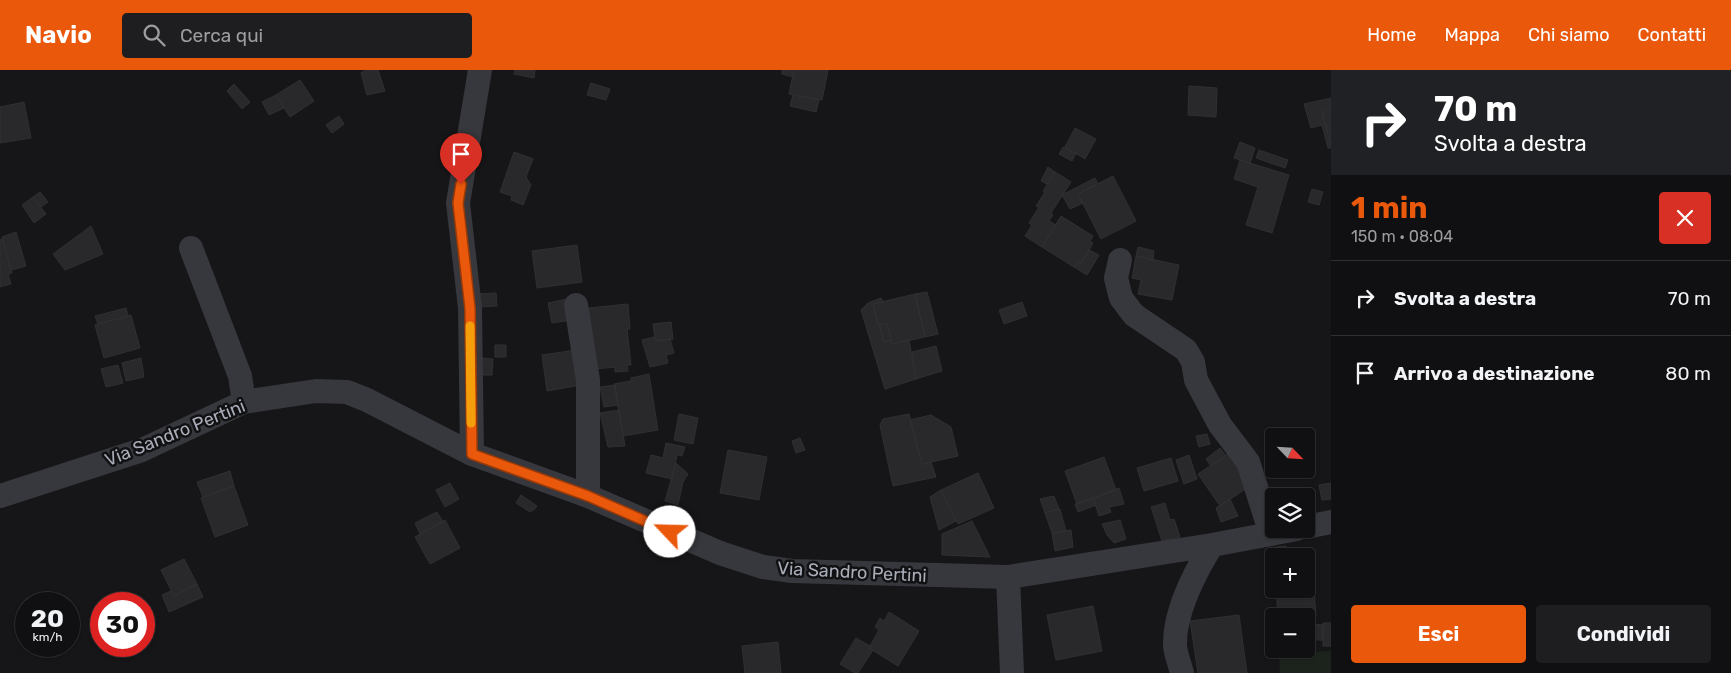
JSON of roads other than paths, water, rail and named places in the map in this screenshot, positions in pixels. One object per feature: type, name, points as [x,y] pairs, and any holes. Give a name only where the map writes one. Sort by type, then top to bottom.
[{"type":"street","points":[[472,454],[470,308],[458,203],[480,70]]},
{"type":"street","points":[[191,248],[240,376],[244,402]]},
{"type":"street","points":[[1120,260],[1116,278],[1121,298],[1134,315],[1186,350],[1193,362],[1196,380],[1220,425],[1248,462],[1265,515]]},
{"type":"street","points":[[576,306],[588,380],[588,496]]},
{"type":"street","name":"Via Sandro Pertini","points":[[0,496],[142,450],[244,402],[316,391],[347,392],[368,400],[472,454],[588,496],[720,553],[763,567],[792,571],[1008,577],[1265,535]]},
{"type":"street","points":[[1315,525],[1331,522]]},
{"type":"street","points":[[1182,673],[1175,648],[1176,628],[1185,599],[1198,568],[1212,545]]},
{"type":"street","points":[[1008,577],[1012,673]]}]
